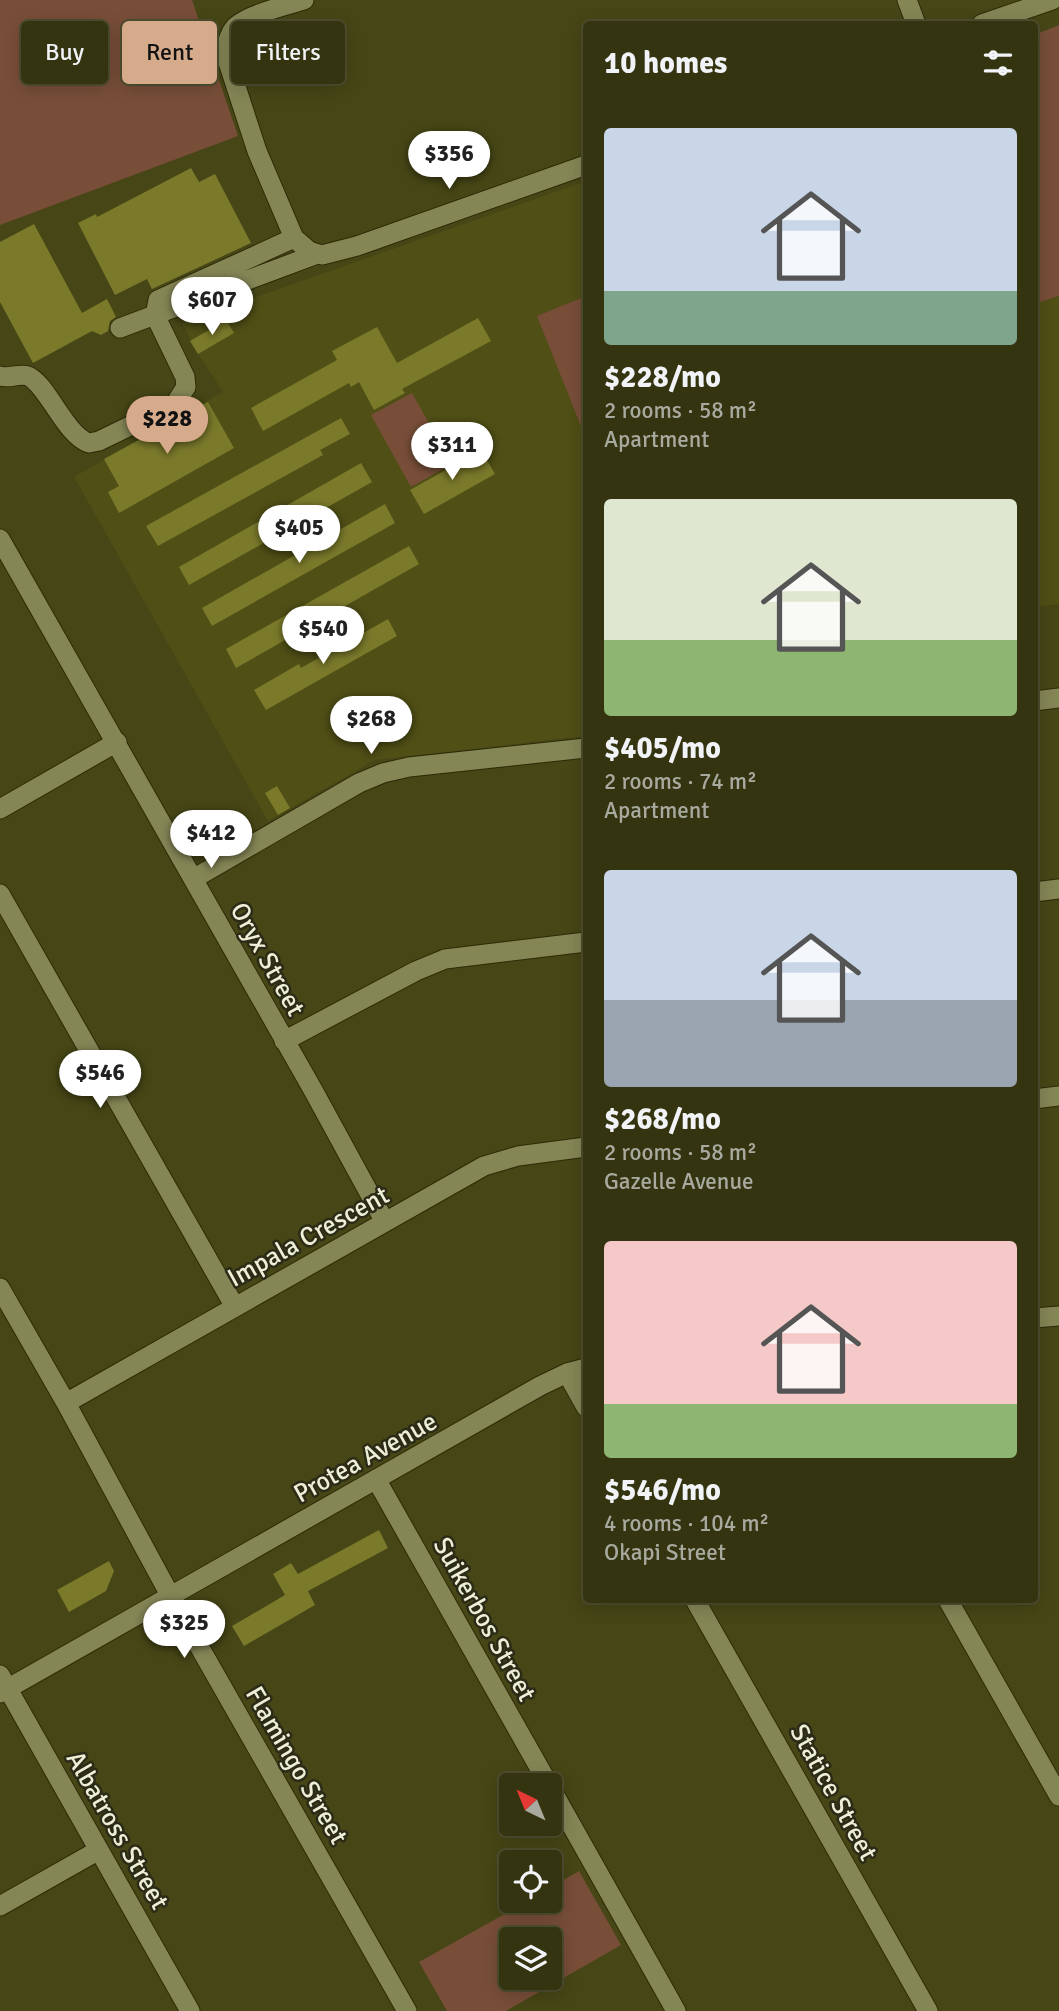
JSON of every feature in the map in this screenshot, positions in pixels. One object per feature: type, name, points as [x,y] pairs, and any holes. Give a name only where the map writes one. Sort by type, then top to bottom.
[{"type":"street","points":[[304,0],[246,20],[236,27],[226,46],[226,59],[257,151],[294,238],[299,245],[319,255]]},
{"type":"street","points":[[907,0],[915,21]]},
{"type":"street","points":[[991,21],[1052,0]]},
{"type":"street","points":[[120,328],[319,255],[356,246],[583,166]]},
{"type":"street","points":[[0,376],[5,378],[22,375],[33,379],[75,434],[89,443],[99,441],[175,404],[186,387],[185,377],[155,316],[158,300],[294,238]]},
{"type":"street","name":"Oryx Street","points":[[0,538],[385,1222]]},
{"type":"street","points":[[1038,701],[1059,698]]},
{"type":"street","points":[[0,809],[117,742]]},
{"type":"street","points":[[193,879],[359,783],[383,773],[409,767],[583,748]]},
{"type":"street","points":[[1038,892],[1059,889]]},
{"type":"street","points":[[0,894],[235,1307]]},
{"type":"street","points":[[284,1041],[444,959],[583,942]]},
{"type":"street","points":[[1038,1099],[1059,1097]]},
{"type":"street","name":"Impala Crescent","points":[[66,1403],[484,1166],[518,1156],[583,1147]]},
{"type":"street","name":"Flamingo Street","points":[[0,1288],[407,2011]]},
{"type":"street","points":[[1038,1318],[1059,1316]]},
{"type":"street","name":"Protea Avenue","points":[[3,1685],[172,1597],[540,1386],[583,1369]]},
{"type":"street","points":[[567,1373],[583,1402]]},
{"type":"street","name":"Suikerbos Street","points":[[376,1479],[542,1773]]},
{"type":"street","name":"Statice Street","points":[[697,1603],[928,2011]]},
{"type":"street","points":[[950,1603],[1059,1796]]},
{"type":"street","name":"Albatross Street","points":[[3,1685],[190,2011]]},
{"type":"street","name":"Suikerbos Street","points":[[562,1809],[676,2011]]},
{"type":"street","points":[[0,1906],[99,1850]]},
{"type":"shaded area","points":[[0,0],[192,0],[199,21],[122,21],[122,84],[217,84],[217,74],[238,136],[0,225]]},
{"type":"shaded area","points":[[1059,25],[1059,296],[1038,303],[1038,33]]},
{"type":"shaded area","points":[[583,182],[583,736],[375,760],[268,821],[74,477],[223,392],[182,323]]},
{"type":"shaded area","points":[[1059,296],[1059,604],[1038,607],[1038,303]]},
{"type":"shaded area","points":[[583,297],[583,431],[537,316]]},
{"type":"shaded area","points":[[412,393],[452,464],[411,487],[371,415]]},
{"type":"shaded area","points":[[579,1871],[621,1945],[562,1979],[562,1927],[499,1927],[499,1990],[543,1990],[506,2011],[447,2011],[419,1962],[507,1913],[562,1913],[562,1881]]},
{"type":"building","points":[[191,168],[199,182],[215,174],[251,243],[152,289],[147,279],[115,295],[78,223],[96,214],[97,217]]},
{"type":"building","points":[[34,224],[82,313],[107,299],[116,317],[110,321],[108,331],[101,335],[92,331],[33,363],[0,302],[0,242]]},
{"type":"building","points":[[478,318],[491,341],[402,389],[405,393],[374,410],[359,382],[351,387],[349,383],[263,431],[251,408],[337,360],[332,351],[377,327],[397,363]]},
{"type":"building","points":[[226,320],[234,333],[198,354],[190,341]]},
{"type":"building","points":[[208,402],[234,448],[119,513],[108,492],[119,486],[104,459]]},
{"type":"building","points":[[341,418],[350,434],[320,450],[323,455],[158,546],[146,526]]},
{"type":"building","points":[[481,450],[495,474],[424,514],[410,490]]},
{"type":"building","points":[[361,463],[372,482],[189,585],[179,567]]},
{"type":"building","points":[[385,504],[395,523],[212,626],[202,608]]},
{"type":"building","points":[[409,546],[419,564],[236,668],[226,649]]},
{"type":"building","points":[[388,619],[397,636],[266,710],[254,690],[299,664],[301,668]]},
{"type":"building","points":[[277,786],[290,808],[278,815],[265,793]]},
{"type":"building","points":[[379,1530],[388,1548],[308,1591],[315,1605],[244,1646],[232,1626],[285,1595],[273,1574],[291,1563],[298,1574]]},
{"type":"building","points":[[109,1561],[114,1571],[106,1591],[69,1612],[57,1590]]}]
